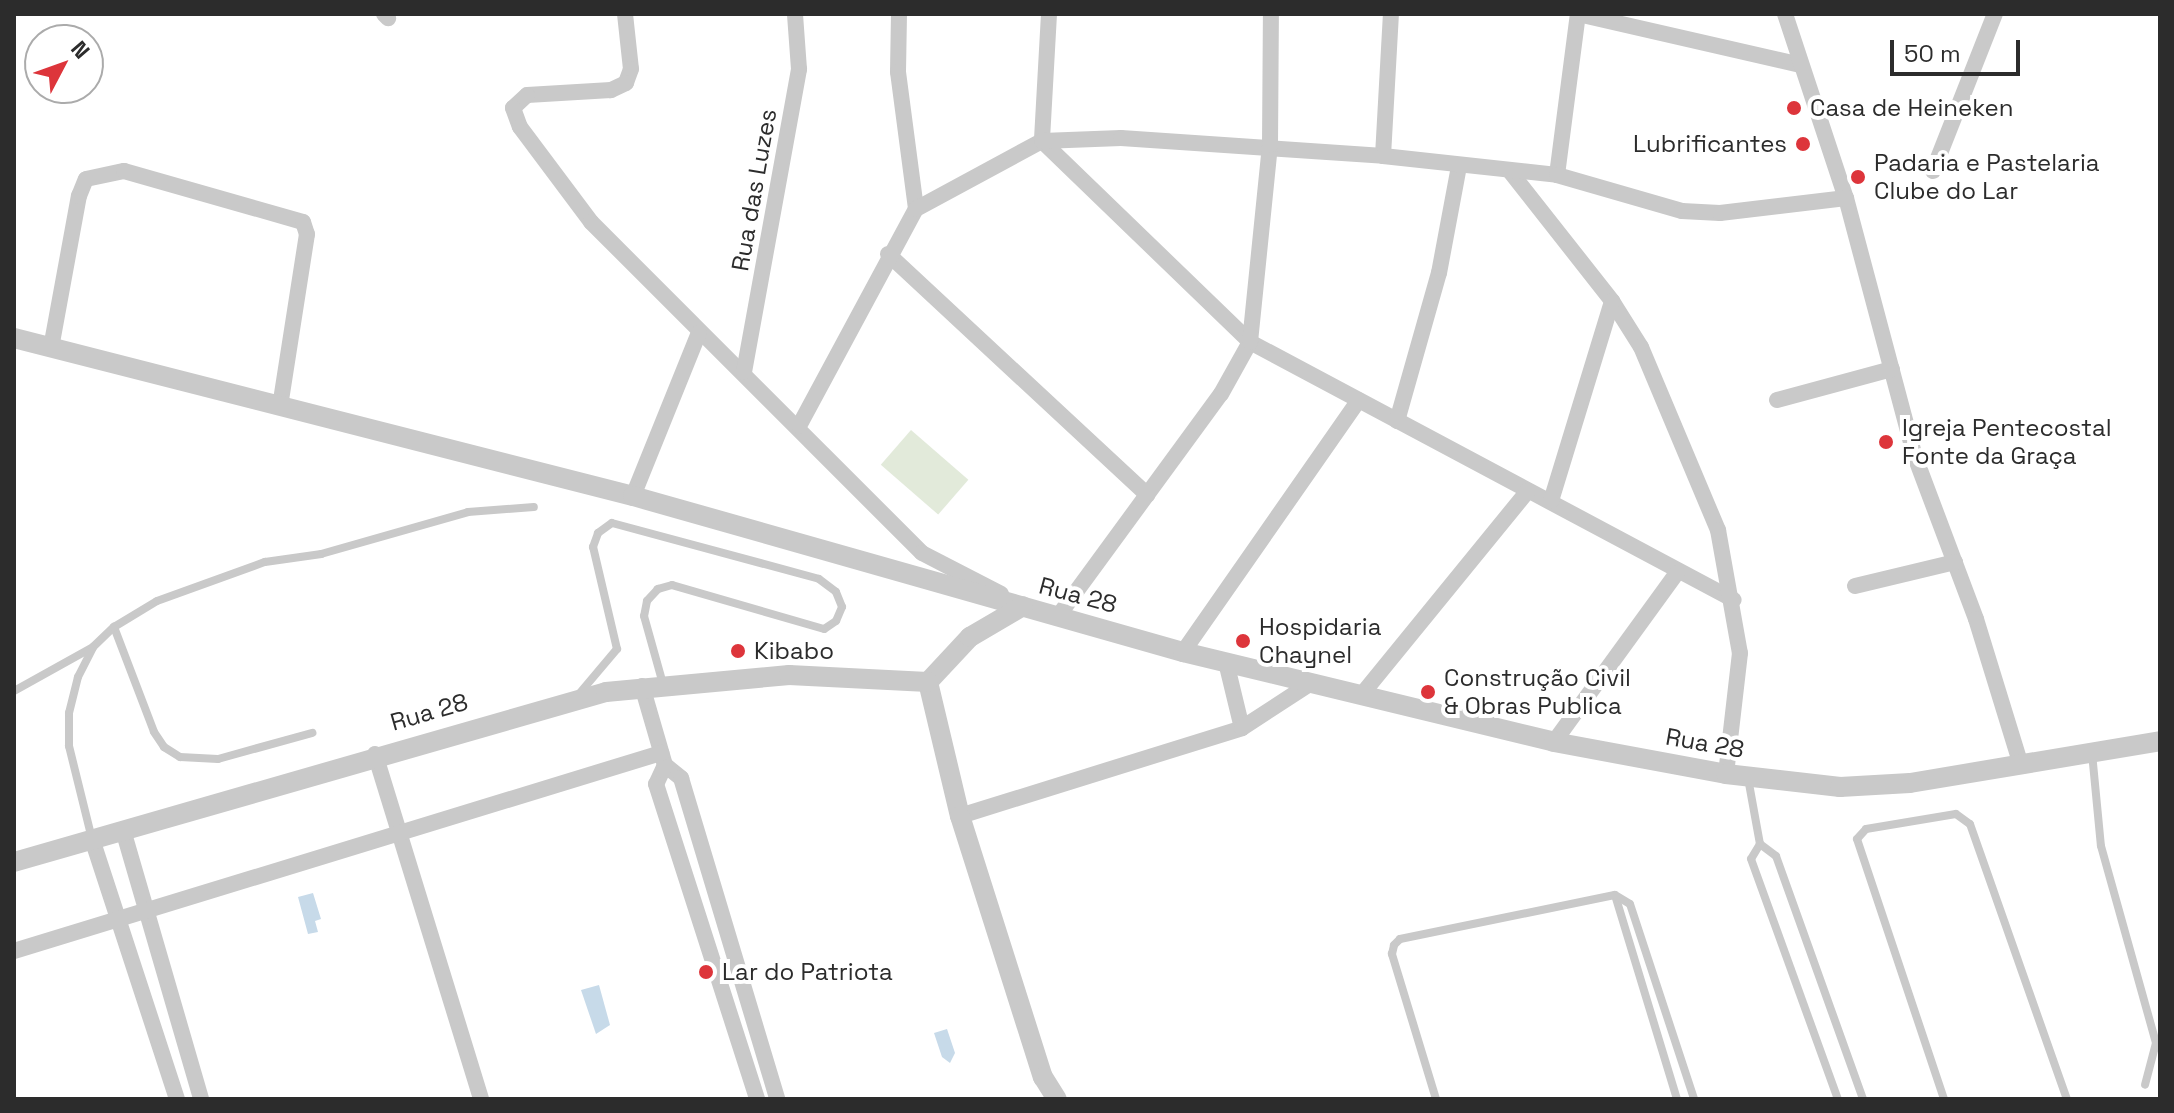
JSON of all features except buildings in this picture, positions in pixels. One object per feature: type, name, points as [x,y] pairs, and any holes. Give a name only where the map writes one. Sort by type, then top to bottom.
[{"type":"street","points":[[625,14],[631,69],[626,83],[611,90],[527,95],[513,108],[520,127],[591,222],[699,333],[799,426],[922,553],[1023,606]]},
{"type":"street","name":"Rua das Luzes","points":[[744,372],[799,69],[795,14]]},
{"type":"street","points":[[899,14],[898,72],[916,209]]},
{"type":"street","points":[[1049,14],[1042,141],[1250,342],[1551,501],[1677,573],[1734,600]]},
{"type":"street","points":[[1059,615],[1221,394],[1250,342],[1270,145],[1271,14]]},
{"type":"street","points":[[1383,156],[1391,14]]},
{"type":"street","points":[[1557,175],[1578,14],[1800,65]]},
{"type":"street","points":[[1785,14],[1846,198],[1914,454],[1955,562],[2021,765]]},
{"type":"street","points":[[1933,171],[1995,14]]},
{"type":"street","points":[[799,426],[888,254],[916,209],[1042,141],[1121,138],[1270,145],[1557,175],[1682,211],[1720,213],[1846,198]]},
{"type":"street","points":[[1397,421],[1439,273],[1459,166]]},
{"type":"street","points":[[1509,170],[1612,301],[1641,347],[1718,530],[1734,600],[1740,653],[1726,774]]},
{"type":"street","points":[[51,348],[86,179],[105,171],[138,175],[303,222],[307,234],[280,406]]},
{"type":"street","points":[[888,254],[1147,495]]},
{"type":"street","points":[[1551,501],[1612,301]]},
{"type":"street","points":[[633,496],[699,333]]},
{"type":"street","points":[[14,338],[633,496],[1023,606]]},
{"type":"street","points":[[1777,400],[1892,369]]},
{"type":"street","points":[[1183,652],[1359,400]]},
{"type":"street","points":[[1363,693],[1528,491]]},
{"type":"street","points":[[1855,586],[1955,562]]},
{"type":"street","points":[[1554,742],[1677,573]]},
{"type":"street","name":"Rua 28","points":[[14,862],[375,754],[573,700],[653,685],[789,675],[928,682],[970,637],[1023,606],[1183,652],[1363,693],[1554,742],[1748,777],[1840,787],[1910,783],[2160,741]]},
{"type":"street","points":[[1226,662],[1242,728]]},
{"type":"street","points":[[928,682],[960,816],[1048,1099]]},
{"type":"street","points":[[960,816],[1242,728],[1311,683]]},
{"type":"street","points":[[653,685],[663,759],[656,784],[757,1099]]},
{"type":"street","points":[[375,754],[481,1099]]},
{"type":"street","points":[[14,951],[399,831],[663,759]]},
{"type":"street","points":[[663,759],[681,778],[777,1099]]},
{"type":"street","points":[[123,830],[201,1099]]},
{"type":"street","points":[[92,839],[177,1099]]},
{"type":"street","points":[[1043,1077],[1057,1099]]},
{"type":"lane","points":[[14,691],[93,647],[114,627],[157,601],[265,562],[321,554],[468,512],[534,507]]},
{"type":"lane","points":[[573,700],[617,649],[593,547],[598,533],[612,523],[819,579],[836,592],[842,607],[836,621],[824,629],[672,585],[658,589],[647,601],[644,616],[653,685]]},
{"type":"lane","points":[[114,627],[154,732],[164,747],[180,757],[218,759],[312,733]]},
{"type":"lane","points":[[92,839],[69,735],[78,677],[93,647]]},
{"type":"lane","points":[[2092,752],[2101,846],[2149,1003],[2156,1043],[2145,1085]]},
{"type":"lane","points":[[1748,777],[1760,844],[1751,859],[1838,1099]]},
{"type":"lane","points":[[1944,1099],[1857,839],[1866,829],[1956,814],[1970,824],[2067,1099]]},
{"type":"lane","points":[[1760,844],[1776,856],[1863,1099]]},
{"type":"lane","points":[[1615,895],[1677,1099]]},
{"type":"lane","points":[[1436,1099],[1392,954],[1394,945],[1400,939],[1615,895],[1630,904],[1694,1099]]},
{"type":"lane","points":[[1668,1070],[1683,1066]]},
{"type":"green space","points":[[911,430],[968,480],[938,515],[881,465]]},
{"type":"water","points":[[313,893],[321,919],[315,921],[318,932],[308,934],[298,897]]},
{"type":"water","points":[[599,985],[610,1025],[596,1034],[581,990]]},
{"type":"water","points":[[947,1029],[955,1053],[950,1063],[942,1057],[934,1033]]},
{"type":"place","name":"Casa de Heineken","points":[[1794,108]]},
{"type":"place","name":"Lubrificantes","points":[[1803,144]]},
{"type":"place","name":"Padaria e Pastelaria Clube do Lar","points":[[1858,177]]},
{"type":"place","name":"Igreja Pentecostal Fonte da Graça","points":[[1886,442]]},
{"type":"place","name":"Hospidaria Chaynel","points":[[1243,641]]},
{"type":"place","name":"Kibabo","points":[[738,651]]},
{"type":"place","name":"Construção Civil & Obras Publica","points":[[1428,692]]},
{"type":"place","name":"Lar do Patriota","points":[[706,972]]}]
